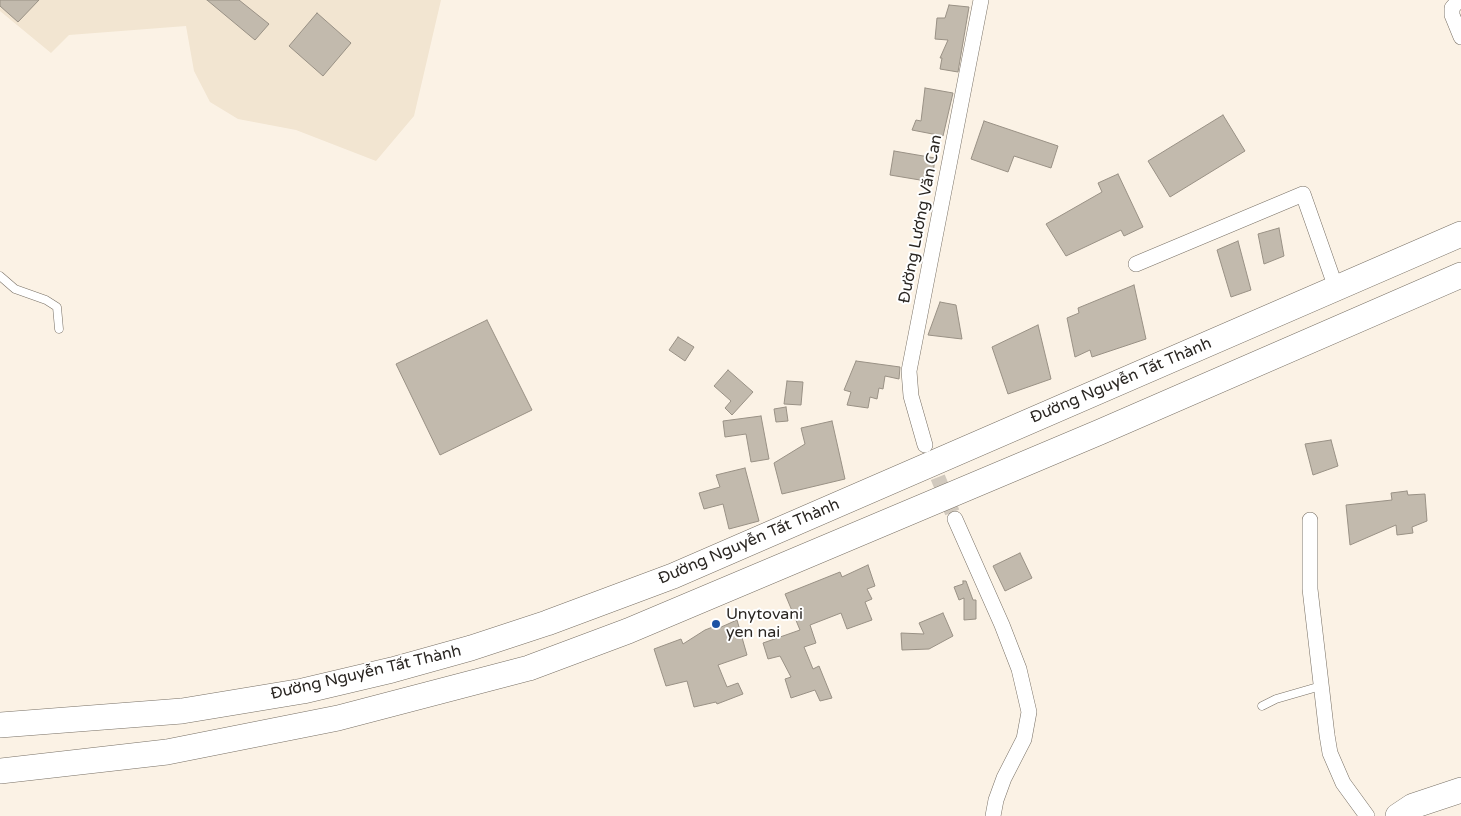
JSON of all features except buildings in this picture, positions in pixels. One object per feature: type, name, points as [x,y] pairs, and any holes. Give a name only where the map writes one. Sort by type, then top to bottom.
[{"type":"main road","name":"Đường Nguyễn Tất Thành","points":[[0,725],[182,711],[303,691],[392,670],[471,648],[602,603],[673,576],[1461,234]]},
{"type":"main road","points":[[0,771],[167,752],[395,704],[529,668],[628,631],[685,607],[1100,432],[1461,275]]},
{"type":"main road","points":[[1083,398],[1100,432]]},
{"type":"main road","points":[[673,576],[685,607]]},
{"type":"main road","points":[[1398,816],[1413,806],[1461,790]]},
{"type":"street","name":"Đường Lương Văn Can","points":[[925,445],[911,396],[909,372],[981,0]]},
{"type":"street","points":[[1459,0],[1452,8],[1452,14],[1461,37]]},
{"type":"street","points":[[1136,264],[1304,194],[1336,288]]},
{"type":"street","points":[[955,519],[1002,625],[1019,669],[1029,712],[1024,739],[1004,778],[996,800],[993,816]]},
{"type":"street","points":[[1310,520],[1309,575],[1330,753],[1342,783],[1367,816]]},
{"type":"lane","points":[[0,276],[15,289],[46,300],[56,307],[59,329]]},
{"type":"lane","points":[[1262,706],[1276,699],[1321,686]]},
{"type":"shaded area","points":[[0,0],[441,0],[414,116],[376,161],[296,130],[238,119],[210,102],[194,71],[186,26],[69,35],[51,53],[0,11]]},
{"type":"tunnel","points":[[929,456],[955,519]]},
{"type":"place","name":"Unytovani yen nai","points":[[716,624]]}]
